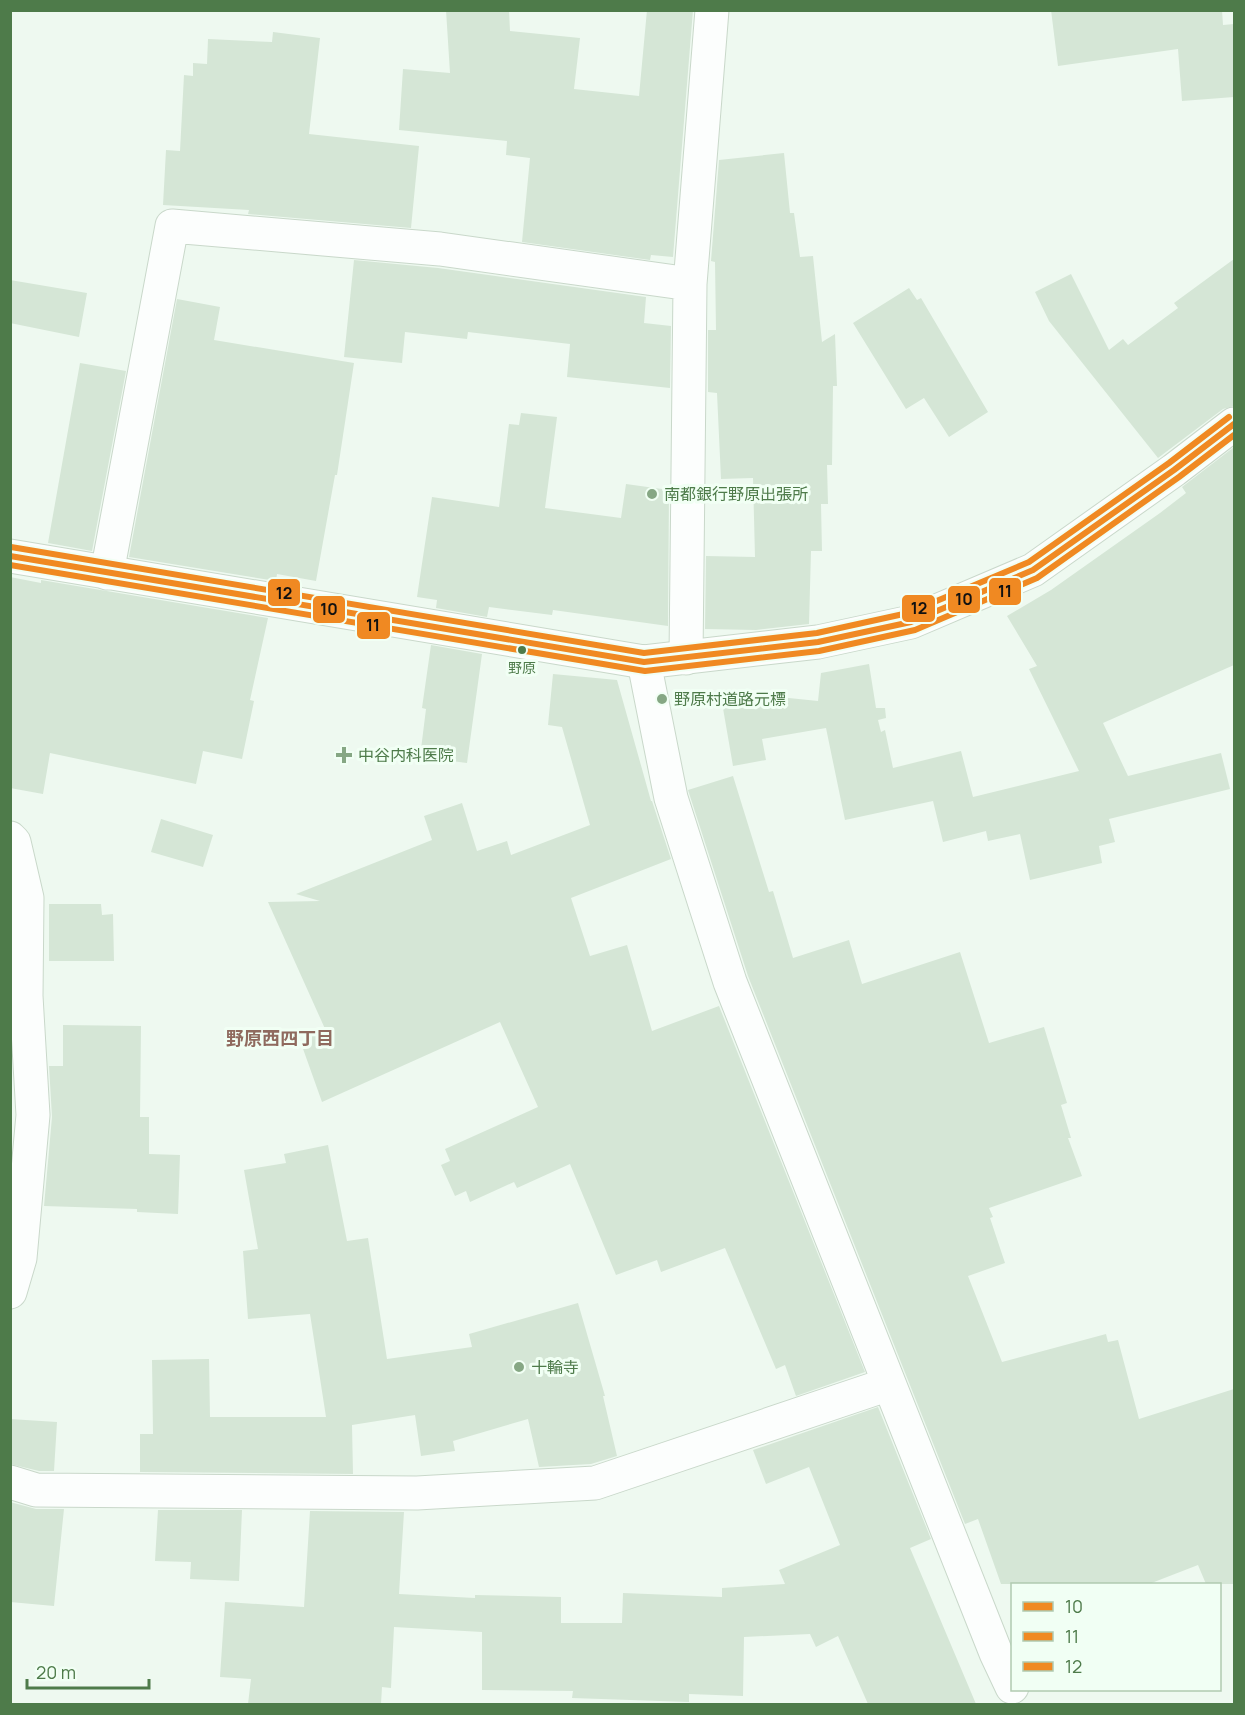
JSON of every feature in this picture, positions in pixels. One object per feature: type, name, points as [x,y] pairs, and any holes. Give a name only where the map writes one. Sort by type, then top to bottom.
[{"type":"street","points":[[686,658],[690,285],[712,10]]},
{"type":"street","points":[[107,573],[172,226],[440,249],[690,285]]},
{"type":"street","points":[[10,556],[644,662],[686,658],[818,642],[911,622],[1032,570],[1174,470],[1234,424]]},
{"type":"street","points":[[644,662],[671,798],[730,982],[991,1642],[1011,1684]]},
{"type":"street","points":[[10,838],[14,842],[27,898],[26,996],[33,1115],[20,1258],[10,1292]]},
{"type":"street","points":[[10,1482],[36,1490],[405,1493],[595,1483],[889,1384]]},
{"type":"building","points":[[446,10],[509,10],[510,31],[580,38],[574,89],[639,96],[647,10],[693,10],[673,257],[651,255],[650,260],[522,242],[530,158],[506,155],[507,141],[399,130],[403,69],[450,73]]},
{"type":"building","points":[[1051,10],[1222,10],[1223,25],[1234,24],[1234,97],[1182,101],[1178,49],[1058,66]]},
{"type":"building","points":[[273,32],[320,38],[309,134],[419,146],[411,228],[248,214],[249,210],[163,205],[166,150],[180,151],[184,75],[193,76],[193,63],[207,64],[208,39],[272,42]]},
{"type":"building","points":[[784,153],[790,213],[794,213],[800,257],[813,256],[822,342],[835,334],[837,386],[833,386],[832,465],[827,465],[828,504],[821,504],[822,551],[811,551],[809,624],[756,630],[705,629],[706,556],[755,557],[753,478],[721,479],[717,393],[708,392],[708,330],[716,330],[715,262],[711,261],[719,160]]},
{"type":"building","points":[[1234,259],[1234,406],[1223,409],[1158,458],[1049,321],[1035,292],[1071,274],[1109,350],[1123,339],[1128,345],[1178,308],[1174,303]]},
{"type":"building","points":[[354,260],[438,268],[646,297],[644,323],[671,326],[670,388],[567,377],[570,344],[468,332],[467,339],[405,332],[402,363],[344,357]]},
{"type":"building","points":[[10,280],[87,293],[79,337],[10,323]]},
{"type":"building","points":[[909,288],[917,300],[921,298],[988,412],[949,437],[924,398],[906,409],[853,323]]},
{"type":"building","points":[[177,299],[220,307],[214,340],[354,363],[337,475],[335,475],[316,581],[277,574],[276,581],[129,557]]},
{"type":"building","points":[[80,363],[126,371],[92,551],[48,543]]},
{"type":"building","points":[[521,413],[557,417],[545,508],[621,518],[626,484],[669,490],[668,626],[553,610],[552,615],[489,607],[487,617],[436,608],[437,600],[417,597],[432,497],[499,507],[509,424],[519,425]]},
{"type":"building","points":[[1234,447],[1234,665],[1103,723],[1128,776],[1221,753],[1230,789],[1109,819],[1115,842],[1099,846],[1102,863],[1030,880],[1020,834],[988,841],[986,831],[943,842],[933,801],[845,820],[826,728],[762,739],[766,760],[733,766],[720,691],[818,701],[821,673],[869,664],[876,708],[885,708],[886,718],[878,720],[881,732],[885,730],[893,768],[961,751],[973,797],[1079,771],[1029,669],[1037,666],[1007,616],[1051,590],[1160,513],[1186,493],[1182,487]]},
{"type":"building","points":[[10,577],[41,583],[41,580],[268,618],[250,700],[254,701],[242,759],[203,751],[196,784],[50,753],[43,794],[10,788]]},
{"type":"building","points":[[431,645],[482,654],[467,763],[420,757],[426,709],[422,708]]},
{"type":"building","points":[[553,674],[617,680],[651,801],[671,859],[571,898],[590,956],[627,945],[652,1031],[719,1006],[865,1372],[796,1396],[785,1365],[776,1369],[725,1248],[661,1272],[657,1260],[616,1275],[570,1164],[517,1188],[514,1182],[470,1202],[466,1191],[455,1196],[441,1165],[450,1161],[445,1149],[538,1107],[500,1022],[322,1102],[302,1046],[306,1045],[304,1039],[326,1031],[268,902],[320,901],[296,894],[432,840],[424,816],[462,803],[477,851],[507,841],[511,855],[590,825],[562,727],[548,725]]},
{"type":"building","points":[[733,776],[769,892],[773,891],[793,958],[849,940],[862,984],[960,952],[989,1043],[1044,1027],[1067,1103],[1061,1105],[1071,1138],[1068,1138],[1082,1176],[989,1208],[993,1217],[990,1218],[1005,1263],[968,1276],[1002,1362],[1106,1334],[1108,1342],[1118,1340],[1139,1419],[1234,1389],[1234,1584],[1206,1583],[1198,1565],[1152,1583],[1001,1584],[978,1519],[965,1524],[748,976],[688,790]]},
{"type":"building","points":[[161,819],[213,835],[203,867],[151,852]]},
{"type":"building","points":[[49,904],[101,904],[102,915],[113,914],[114,961],[49,961]]},
{"type":"building","points":[[63,1025],[141,1026],[140,1117],[149,1117],[149,1154],[180,1155],[178,1214],[137,1212],[137,1209],[44,1206],[52,1117],[49,1066],[63,1066]]},
{"type":"building","points":[[328,1145],[347,1241],[368,1238],[387,1359],[472,1347],[469,1334],[578,1303],[605,1396],[603,1396],[617,1456],[591,1464],[539,1467],[528,1419],[453,1441],[455,1451],[421,1456],[415,1415],[352,1425],[353,1474],[140,1472],[140,1434],[153,1434],[152,1360],[209,1359],[210,1417],[326,1417],[310,1314],[248,1319],[243,1251],[258,1249],[244,1170],[286,1163],[284,1154]]},
{"type":"building","points":[[878,1407],[931,1539],[910,1548],[976,1704],[868,1704],[838,1636],[816,1647],[810,1634],[744,1637],[743,1696],[689,1694],[689,1702],[572,1698],[573,1691],[482,1690],[482,1632],[394,1627],[391,1688],[382,1687],[381,1704],[248,1704],[251,1679],[220,1677],[225,1602],[304,1607],[310,1511],[404,1512],[399,1594],[475,1598],[475,1595],[561,1597],[561,1623],[622,1623],[623,1593],[722,1597],[722,1588],[785,1584],[779,1570],[840,1545],[809,1467],[766,1484],[753,1450]]},
{"type":"building","points":[[10,1419],[57,1422],[54,1471],[39,1471],[10,1464]]},
{"type":"building","points":[[10,1502],[36,1509],[64,1509],[54,1606],[10,1602]]},
{"type":"building","points":[[158,1510],[242,1510],[239,1581],[190,1579],[191,1562],[155,1561]]},
{"type":"transit line","name":"12","points":[[11,547],[644,653],[817,633],[908,613],[1029,562],[1169,463],[1229,417]]},
{"type":"transit line","name":"10","points":[[10,556],[644,662],[818,642],[911,622],[1033,570],[1174,470],[1234,424]]},
{"type":"transit line","name":"11","points":[[10,565],[645,671],[819,651],[915,630],[1037,578],[1234,435]]},
{"type":"place","name":"南都銀行野原出張所","points":[[652,494]]},
{"type":"place","name":"野原","points":[[522,650]]},
{"type":"place","name":"野原村道路元標","points":[[662,699]]},
{"type":"place","name":"中谷内科医院","points":[[344,755]]},
{"type":"place","name":"十輪寺","points":[[519,1367]]},
{"type":"district","name":"野原西四丁目","points":[[280,1038]]}]
